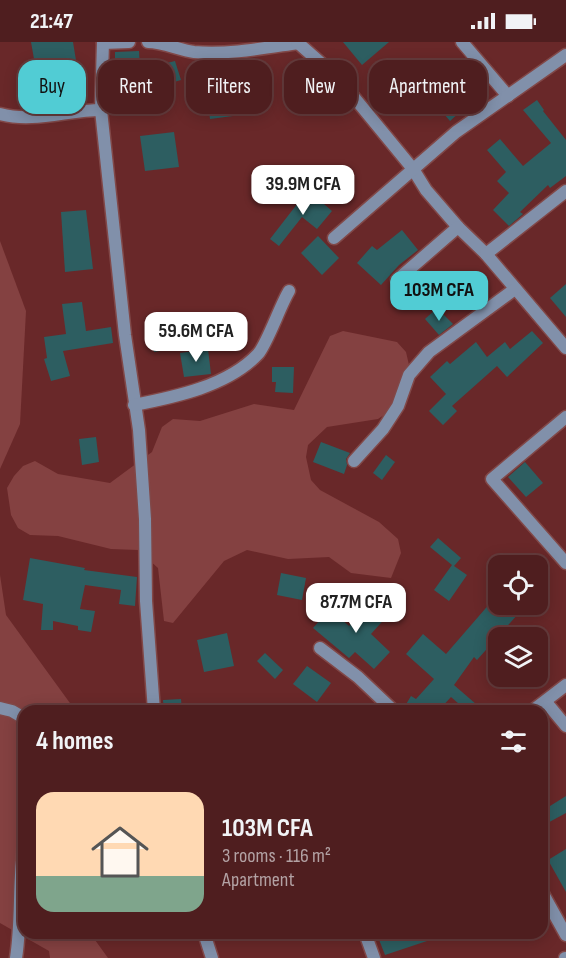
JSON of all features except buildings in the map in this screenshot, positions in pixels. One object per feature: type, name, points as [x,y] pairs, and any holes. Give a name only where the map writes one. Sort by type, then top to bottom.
[{"type":"street","points":[[102,60],[103,43],[129,42]]},
{"type":"street","points":[[148,42],[194,52],[249,51],[298,42],[339,79],[413,169],[426,190],[458,227],[486,254],[566,348]]},
{"type":"street","points":[[462,42],[508,96]]},
{"type":"street","points":[[334,238],[456,132],[566,55]]},
{"type":"street","points":[[0,114],[30,117],[98,110]]},
{"type":"street","points":[[101,114],[134,405],[139,430],[144,507],[146,601],[154,705]]},
{"type":"street","points":[[486,254],[566,191]]},
{"type":"street","points":[[397,279],[458,227]]},
{"type":"street","points":[[354,460],[383,429],[398,406],[410,375],[429,352],[515,289]]},
{"type":"street","points":[[134,405],[174,396],[226,378],[259,353],[289,291]]},
{"type":"street","points":[[566,417],[492,479],[566,563]]},
{"type":"street","points":[[320,648],[358,677],[388,705]]},
{"type":"street","points":[[541,705],[566,685]]},
{"type":"street","points":[[546,702],[566,726]]},
{"type":"street","points":[[0,708],[18,714]]},
{"type":"street","points":[[548,903],[566,935]]},
{"type":"street","points":[[16,958],[20,939]]},
{"type":"street","points":[[206,939],[212,958]]},
{"type":"street","points":[[367,939],[374,958]]},
{"type":"shaded area","points":[[0,241],[26,311],[20,424],[0,469]]},
{"type":"shaded area","points":[[343,331],[397,342],[406,352],[409,365],[398,401],[390,411],[378,419],[327,427],[308,445],[306,457],[311,480],[320,490],[379,522],[398,539],[401,553],[391,578],[351,573],[329,557],[288,559],[247,550],[224,561],[173,623],[164,621],[158,568],[138,550],[111,549],[58,536],[30,535],[18,528],[11,515],[7,488],[23,466],[35,461],[58,474],[110,483],[152,452],[162,427],[173,419],[200,421],[254,404],[294,410],[330,336]]},
{"type":"shaded area","points":[[0,575],[6,615],[71,705],[18,705],[18,933],[0,923]]},
{"type":"shaded area","points":[[28,939],[94,939],[108,958],[50,958],[49,951]]}]
